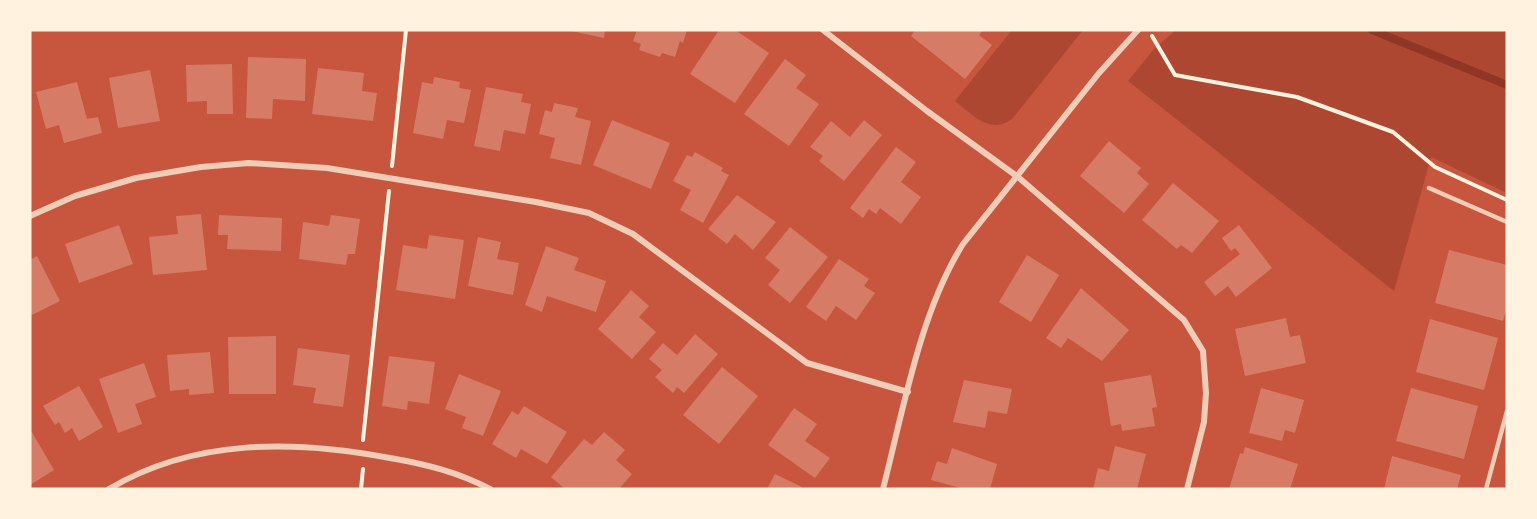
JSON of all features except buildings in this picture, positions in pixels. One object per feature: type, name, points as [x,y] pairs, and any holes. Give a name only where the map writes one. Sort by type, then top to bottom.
[{"type":"street","points":[[823,30],[927,111],[1018,177],[1184,320],[1203,351],[1204,423],[1187,489]]},
{"type":"street","points":[[883,489],[908,392],[945,273],[963,244],[1099,73],[1138,30]]},
{"type":"street","points":[[30,216],[75,196],[115,184],[201,167],[249,163],[327,168],[545,204],[589,213],[633,234],[807,363],[908,392]]},
{"type":"street","points":[[109,489],[177,461],[212,452],[276,445],[363,452],[420,463],[470,478],[490,489]]},
{"type":"lane","points":[[1429,188],[1507,222]]},
{"type":"lane","points":[[1486,489],[1507,411]]},
{"type":"path","points":[[393,158],[406,30]]},
{"type":"path","points":[[1148,30],[1175,75],[1297,97],[1393,132],[1435,167],[1507,200]]},
{"type":"path","points":[[363,432],[388,198]]},
{"type":"path","points":[[361,489],[363,476]]},
{"type":"shaded area","points":[[1012,30],[1083,30],[1013,118],[1005,123],[990,124],[975,117],[955,101]]},
{"type":"shaded area","points":[[1176,30],[1507,30],[1507,193],[1431,157],[1394,291],[1128,81],[1154,49]]},
{"type":"waterway","points":[[1372,30],[1507,85]]}]
